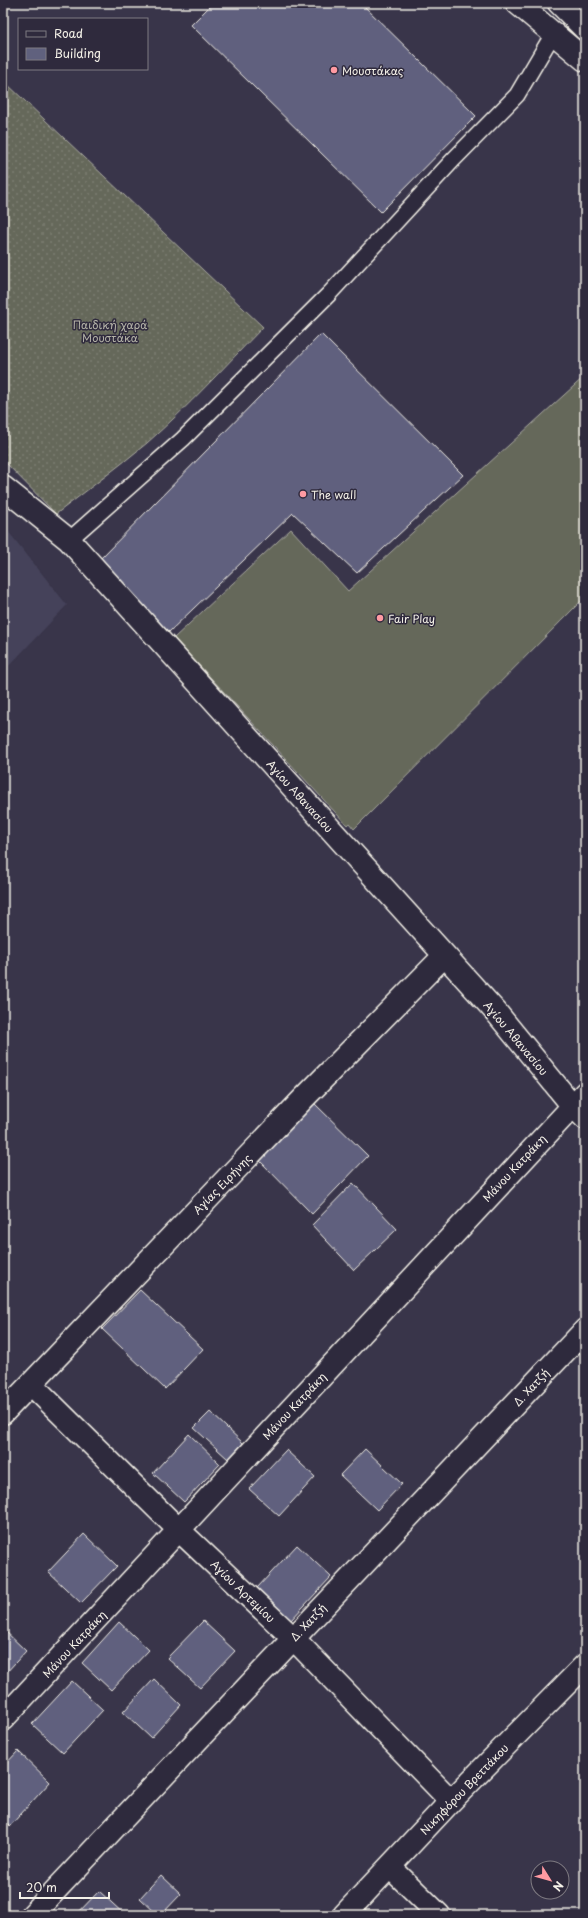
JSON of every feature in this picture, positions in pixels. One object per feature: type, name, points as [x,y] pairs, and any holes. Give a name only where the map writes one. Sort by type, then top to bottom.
[{"type":"street","points":[[517,3],[585,60]]},
{"type":"street","points":[[559,3],[585,29]]},
{"type":"street","name":"Αγίου Αθανασίου","points":[[3,487],[69,540],[444,956],[581,1105]]},
{"type":"street","name":"Αγίας Ειρήνης","points":[[3,1413],[293,1110],[444,956]]},
{"type":"street","name":"Μάνου Κατράκη","points":[[3,1719],[581,1105]]},
{"type":"street","name":"Δ. Χατζή","points":[[32,1915],[585,1330]]},
{"type":"street","name":"Αγίου Αρτεμίου","points":[[32,1384],[180,1531],[293,1638],[452,1801]]},
{"type":"street","name":"Νικηφόρου Βρεττάκου","points":[[344,1915],[452,1801],[585,1665]]},
{"type":"street","points":[[390,1867],[438,1915]]},
{"type":"lane","points":[[69,540],[183,439],[329,294],[454,159],[517,95],[553,34]]},
{"type":"shaded area","points":[[3,525],[67,605],[3,672]]},
{"type":"green space","name":"Παιδική χαρά Μουστάκα","points":[[5,82],[263,327],[177,415],[147,443],[56,514],[3,460],[3,84]]},
{"type":"green space","name":"Fair Play","points":[[585,376],[585,597],[354,829],[349,823],[347,825],[174,638],[291,529],[348,591]]},
{"type":"building","name":"Μουστάκας","points":[[213,3],[361,3],[476,116],[381,212],[191,25]]},
{"type":"building","name":"The wall","points":[[321,334],[463,475],[357,573],[293,513],[169,632],[99,560]]},
{"type":"building","points":[[313,1102],[368,1156],[312,1214],[260,1161]]},
{"type":"building","points":[[353,1183],[397,1229],[354,1270],[312,1225]]},
{"type":"building","points":[[140,1290],[203,1349],[165,1389],[102,1329]]},
{"type":"building","points":[[210,1412],[243,1443],[228,1459],[194,1428]]},
{"type":"building","points":[[189,1434],[220,1464],[184,1502],[153,1473]]},
{"type":"building","points":[[365,1449],[402,1484],[377,1510],[340,1475]]},
{"type":"building","points":[[286,1450],[315,1477],[279,1516],[249,1489]]},
{"type":"building","points":[[84,1534],[117,1566],[81,1603],[48,1572]]},
{"type":"building","points":[[297,1545],[331,1577],[291,1620],[257,1588]]},
{"type":"building","points":[[203,1621],[235,1651],[200,1688],[167,1658]]},
{"type":"building","points":[[119,1622],[149,1650],[111,1690],[82,1663]]},
{"type":"building","points":[[3,1629],[26,1651],[5,1674],[3,1671]]},
{"type":"building","points":[[154,1679],[181,1705],[151,1738],[123,1712]]},
{"type":"building","points":[[72,1681],[103,1710],[63,1753],[32,1724]]},
{"type":"building","points":[[18,1751],[50,1782],[10,1826],[3,1819],[3,1767]]},
{"type":"building","points":[[161,1875],[181,1894],[161,1915],[158,1915],[140,1898]]},
{"type":"building","points":[[99,1891],[125,1915],[76,1915]]},
{"type":"place","name":"Μουστάκας","points":[[334,70]]},
{"type":"place","name":"The wall","points":[[303,494]]},
{"type":"place","name":"Fair Play","points":[[380,618]]}]
